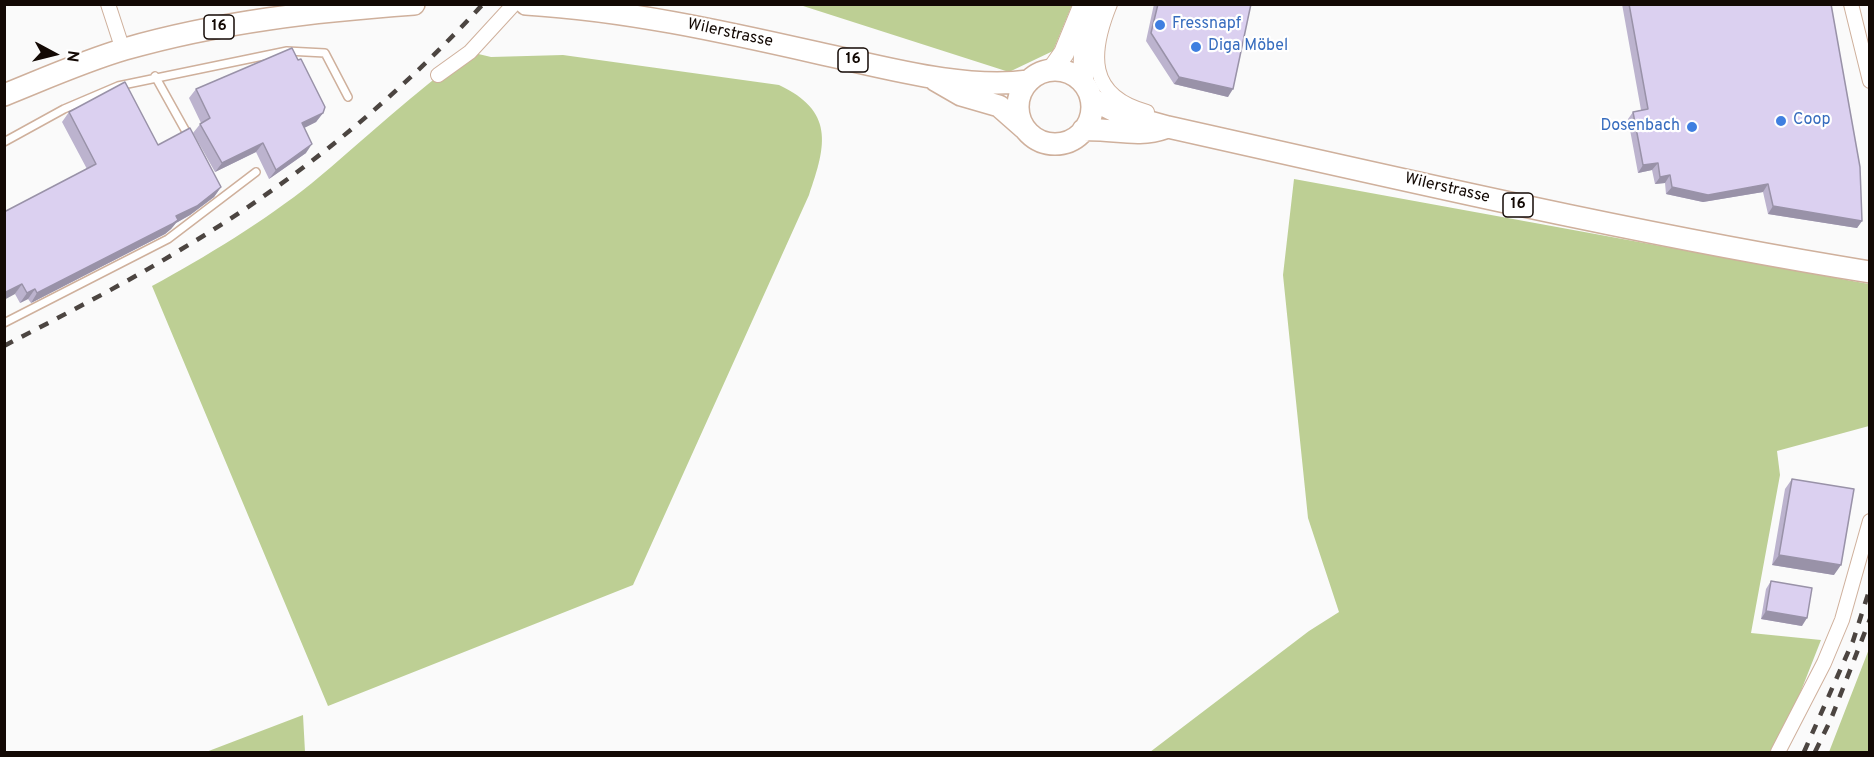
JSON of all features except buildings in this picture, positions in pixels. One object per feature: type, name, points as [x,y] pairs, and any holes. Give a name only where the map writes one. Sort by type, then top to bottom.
[{"type":"main road","name":"16","points":[[4,95],[123,50],[239,23],[326,11],[414,4]]},
{"type":"main road","name":"Wilerstrasse","points":[[526,4],[565,7],[706,28],[932,78],[974,80],[998,84],[1029,81]]},
{"type":"main road","points":[[1084,4],[1064,53],[1052,70],[1029,81],[1018,104],[1019,116],[1024,128],[1042,141],[1053,144],[1064,142],[1083,130],[1092,110],[1087,91],[1084,55],[1100,4]]},
{"type":"main road","points":[[1052,70],[1074,75],[1087,91]]},
{"type":"main road","name":"Wilerstrasse","points":[[932,78],[961,95],[999,106],[1024,128]]},
{"type":"main road","name":"Wilerstrasse","points":[[1087,91],[1121,114],[1168,127],[1679,238],[1869,272]]},
{"type":"main road","name":"Wilerstrasse","points":[[1083,130],[1103,128],[1148,134],[1168,127]]},
{"type":"street","points":[[108,4],[123,50]]},
{"type":"street","points":[[438,75],[470,52],[514,4]]},
{"type":"street","points":[[1110,4],[1100,29],[1095,63],[1099,75],[1117,99],[1136,109],[1153,113],[1168,127]]},
{"type":"street","points":[[1851,4],[1869,81]]},
{"type":"street","points":[[1778,753],[1824,663],[1842,620],[1869,521]]},
{"type":"lane","points":[[4,142],[63,109],[118,86],[155,76],[287,51],[325,52],[348,97]]},
{"type":"lane","points":[[155,76],[195,148]]},
{"type":"lane","points":[[4,323],[168,239],[224,199],[256,172]]},
{"type":"lane","points":[[219,189],[224,199]]},
{"type":"green space","points":[[800,5],[1072,5],[1053,51],[1009,72]]},
{"type":"green space","points":[[470,52],[491,57],[563,55],[779,85],[797,95],[809,106],[817,118],[822,145],[820,160],[809,195],[633,585],[328,706],[152,286],[275,211],[312,183],[409,99]]},
{"type":"green space","points":[[1294,179],[1869,284],[1869,426],[1777,451],[1780,475],[1751,633],[1821,640],[1777,752],[1150,752],[1309,631],[1339,612],[1308,518],[1283,275]]},
{"type":"green space","points":[[1869,649],[1869,752],[1829,752]]},
{"type":"green space","points":[[303,715],[305,752],[206,752]]},
{"type":"railway","points":[[4,346],[158,263],[262,197],[378,107],[483,4]]},
{"type":"railway","points":[[1804,752],[1853,641],[1870,588]]},
{"type":"railway","points":[[1815,752],[1831,719],[1870,619]]},
{"type":"place","name":"Fressnapf","points":[[1160,25]]},
{"type":"place","name":"Diga Möbel","points":[[1196,47]]},
{"type":"place","name":"Coop","points":[[1781,121]]},
{"type":"place","name":"Dosenbach","points":[[1692,127]]}]
